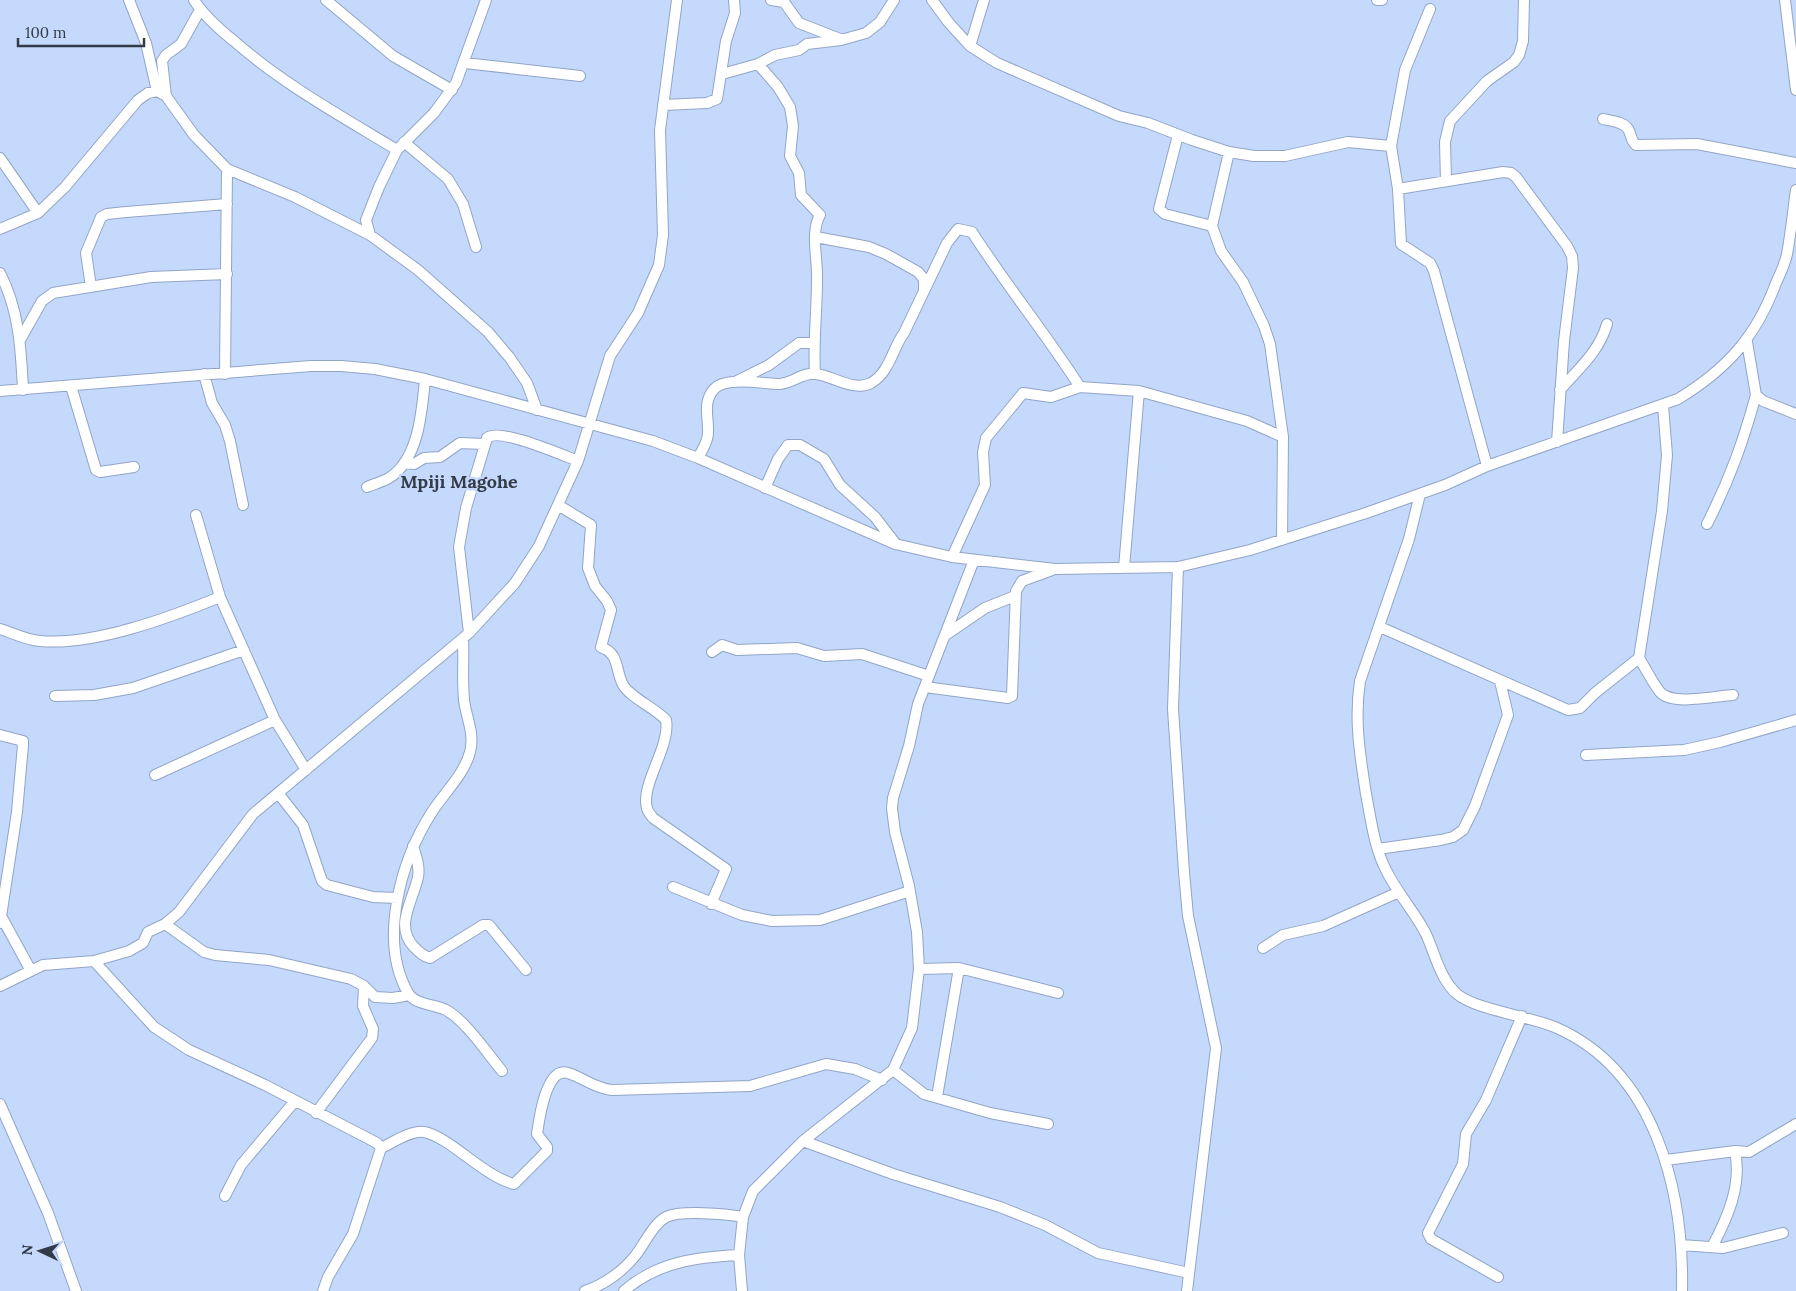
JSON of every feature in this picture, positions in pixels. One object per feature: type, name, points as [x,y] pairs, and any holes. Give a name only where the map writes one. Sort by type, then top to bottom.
[{"type":"street","points":[[130,0],[162,94],[194,135],[227,169],[295,197],[370,235],[418,270],[488,332],[510,358],[527,383],[538,410]]},
{"type":"street","points":[[194,0],[200,10],[248,54],[279,78],[401,146],[448,179],[462,204],[476,247]]},
{"type":"street","points":[[326,0],[393,56],[452,90]]},
{"type":"street","points":[[370,235],[366,220],[367,213],[401,146],[434,113],[452,90],[465,64],[486,0]]},
{"type":"street","points":[[0,986],[30,969],[53,962],[94,961],[129,951],[142,943],[148,932],[165,924],[179,912],[253,814],[466,636],[515,583],[540,546],[578,461],[591,424],[610,356],[638,313],[659,265],[663,235],[660,165],[663,105],[677,0]]},
{"type":"street","points":[[663,105],[714,102],[720,96],[726,41],[736,13],[734,0]]},
{"type":"street","points":[[771,0],[784,2],[799,23],[841,40]]},
{"type":"street","points":[[722,74],[758,64],[775,55],[799,50],[804,45],[861,35],[872,28],[894,0]]},
{"type":"street","points":[[932,0],[949,23],[970,46],[997,63],[1119,116],[1148,123],[1229,152],[1254,156],[1286,156],[1348,142],[1391,146]]},
{"type":"street","points":[[970,46],[984,0]]},
{"type":"street","points":[[1377,0],[1382,0]]},
{"type":"street","points":[[1446,181],[1445,142],[1450,121],[1487,81],[1514,62],[1519,55],[1523,41],[1524,0]]},
{"type":"street","points":[[1785,0],[1796,90]]},
{"type":"street","points":[[1430,9],[1405,70],[1391,146],[1398,188],[1401,244],[1430,263],[1434,271],[1487,466]]},
{"type":"street","points":[[162,94],[162,61],[166,55],[181,44],[200,10]]},
{"type":"street","points":[[465,64],[580,76]]},
{"type":"street","points":[[758,64],[778,87],[790,106],[793,126],[790,156],[799,172],[801,195],[820,215],[816,221],[817,280],[813,343],[815,374]]},
{"type":"street","points":[[0,229],[38,212],[65,187],[138,100],[148,93],[162,94]]},
{"type":"street","points":[[1603,119],[1625,125],[1629,129],[1632,141],[1636,145],[1697,144],[1796,163]]},
{"type":"street","points":[[1178,135],[1159,209],[1164,214],[1212,226]]},
{"type":"street","points":[[1229,152],[1212,226],[1214,236],[1221,251],[1243,282],[1264,326],[1270,344],[1283,438],[1282,540]]},
{"type":"street","points":[[0,158],[38,212]]},
{"type":"street","points":[[225,374],[227,169]]},
{"type":"street","points":[[1398,188],[1511,172],[1567,246],[1572,256],[1573,268],[1560,390],[1557,442]]},
{"type":"street","points":[[0,391],[154,381],[204,374],[341,366],[375,370],[425,379],[653,441],[698,458],[895,544],[952,557],[1055,569],[1178,566],[1250,550],[1420,494],[1487,466],[1663,406],[1698,387],[1746,342],[1771,297],[1787,256],[1794,226],[1796,190]]},
{"type":"street","points":[[91,287],[86,253],[101,217],[126,212],[227,204]]},
{"type":"street","points":[[734,382],[783,384],[815,374],[859,386],[874,381],[888,366],[895,346],[904,333],[953,233],[958,229],[972,232],[1007,285],[1036,321],[1080,387]]},
{"type":"street","points":[[816,238],[869,247],[886,254],[918,272],[924,279],[924,291]]},
{"type":"street","points":[[0,273],[10,292],[15,309],[20,340],[23,390]]},
{"type":"street","points":[[20,340],[47,297],[53,293],[151,277],[227,274]]},
{"type":"street","points":[[1560,390],[1596,351],[1603,339],[1607,324]]},
{"type":"street","points":[[1707,524],[1729,482],[1741,450],[1756,395],[1746,342]]},
{"type":"street","points":[[698,458],[707,440],[707,405],[710,394],[715,387],[734,382],[769,365],[799,343],[813,343]]},
{"type":"street","points":[[204,374],[212,403],[225,424],[243,505]]},
{"type":"street","points":[[368,487],[389,478],[404,463],[418,433],[422,414],[425,379]]},
{"type":"street","points":[[71,386],[96,470],[100,472],[134,467]]},
{"type":"street","points":[[952,557],[984,484],[983,452],[986,438],[1022,392],[1051,397],[1080,387],[1139,391],[1247,421],[1283,438]]},
{"type":"street","points":[[1124,568],[1139,391]]},
{"type":"street","points":[[1756,395],[1763,401],[1796,414]]},
{"type":"street","points":[[1663,406],[1667,454],[1662,511],[1640,658],[1660,692],[1667,698],[1678,700],[1733,695]]},
{"type":"street","points":[[502,1071],[457,1018],[445,1010],[418,1001],[409,995],[397,963],[395,933],[397,898],[414,846],[432,812],[464,767],[470,752],[472,737],[464,700],[466,636],[459,547],[466,508],[484,444],[489,435],[507,437],[578,461]]},
{"type":"street","points":[[404,463],[414,464],[424,458],[440,457],[460,443],[484,444]]},
{"type":"street","points":[[766,488],[778,459],[788,445],[800,445],[824,459],[840,485],[874,517],[895,544]]},
{"type":"street","points":[[1420,494],[1410,539],[1360,682],[1356,724],[1358,747],[1378,850],[1399,892],[1426,935],[1443,975],[1457,994],[1469,1002],[1556,1027],[1583,1041],[1612,1066],[1640,1102],[1666,1160],[1678,1218],[1681,1245],[1682,1291]]},
{"type":"street","points":[[558,505],[591,525],[588,568],[595,586],[607,601],[611,610],[601,647],[610,651],[617,660],[624,687],[666,720],[667,726],[659,759],[647,794],[646,808],[652,818],[726,869],[711,904]]},
{"type":"street","points":[[196,515],[220,597],[275,720],[306,770]]},
{"type":"street","points":[[742,1291],[739,1256],[743,1217],[753,1191],[803,1141],[838,1111],[893,1070],[912,1028],[919,969],[917,932],[892,808],[918,704],[947,634],[974,560]]},
{"type":"street","points":[[1178,566],[1173,709],[1183,862],[1188,916],[1216,1048],[1206,1146],[1187,1291]]},
{"type":"street","points":[[925,687],[1008,698],[1012,696],[1015,596],[1022,581],[1055,569]]},
{"type":"street","points":[[947,634],[985,608],[1015,596]]},
{"type":"street","points":[[0,629],[42,641],[85,638],[169,617],[220,597]]},
{"type":"street","points":[[1380,626],[1500,681],[1574,710],[1640,658]]},
{"type":"street","points":[[712,652],[722,645],[737,650],[798,648],[824,656],[862,654],[929,676]]},
{"type":"street","points":[[56,696],[100,694],[133,688],[244,650]]},
{"type":"street","points":[[1378,850],[1441,840],[1453,837],[1463,830],[1475,806],[1508,715],[1500,681]]},
{"type":"street","points":[[155,776],[275,720]]},
{"type":"street","points":[[1586,755],[1684,750],[1720,742],[1796,720]]},
{"type":"street","points":[[0,735],[19,738],[23,745],[17,812],[0,920],[30,969]]},
{"type":"street","points":[[278,793],[303,825],[322,881],[327,885],[373,897],[397,898]]},
{"type":"street","points":[[414,846],[418,869],[405,919],[404,929],[407,939],[423,956],[430,958],[446,946],[483,926],[489,925],[526,970]]},
{"type":"street","points":[[673,887],[711,904],[749,917],[772,921],[800,922],[837,915],[910,891]]},
{"type":"street","points":[[1263,948],[1283,934],[1323,926],[1399,892]]},
{"type":"street","points":[[165,924],[204,952],[216,955],[269,960],[351,979],[364,986],[375,997],[393,998],[409,995]]},
{"type":"street","points":[[94,961],[154,1026],[189,1050],[265,1085],[377,1143],[381,1148]]},
{"type":"street","points":[[919,969],[959,968],[1058,993]]},
{"type":"street","points":[[937,1097],[959,968]]},
{"type":"street","points":[[316,1112],[372,1038],[373,1029],[363,1006],[364,986]]},
{"type":"street","points":[[1498,1277],[1431,1240],[1428,1232],[1463,1164],[1466,1134],[1486,1100],[1522,1016]]},
{"type":"street","points":[[323,1291],[328,1277],[353,1234],[381,1148],[412,1134],[424,1132],[439,1139],[482,1168],[514,1184],[547,1151],[547,1147],[537,1134],[545,1094],[554,1077],[559,1073],[568,1073],[599,1089],[612,1090],[702,1086],[738,1087],[826,1064],[855,1069],[882,1080]]},
{"type":"street","points":[[893,1070],[924,1094],[990,1113],[1048,1124]]},
{"type":"street","points":[[225,1196],[241,1165],[295,1102]]},
{"type":"street","points":[[0,1104],[48,1213],[76,1291]]},
{"type":"street","points":[[1666,1160],[1735,1150],[1749,1152],[1796,1124]]},
{"type":"street","points":[[803,1141],[893,1174],[1000,1207],[1045,1225],[1098,1253],[1189,1273]]},
{"type":"street","points":[[1712,1248],[1721,1230],[1736,1187],[1738,1165],[1735,1150]]},
{"type":"street","points":[[585,1291],[616,1275],[635,1257],[659,1222],[668,1216],[728,1215],[743,1217]]},
{"type":"street","points":[[1681,1245],[1712,1248],[1740,1246],[1784,1233]]},
{"type":"street","points":[[624,1291],[640,1279],[681,1261],[699,1257],[739,1256]]},
{"type":"district","name":"Mpiji Magohe","points":[[459,481]]}]
